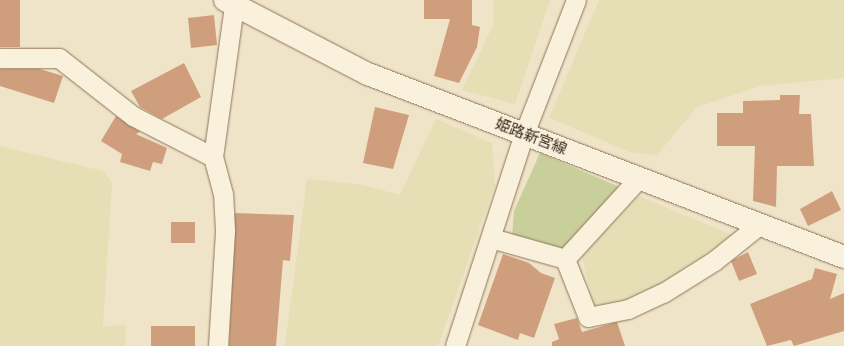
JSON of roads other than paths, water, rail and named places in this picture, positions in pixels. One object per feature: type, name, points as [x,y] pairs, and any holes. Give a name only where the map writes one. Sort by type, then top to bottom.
[{"type":"main road","name":"姫路新宮線","points":[[230,3],[368,74],[844,257]]},
{"type":"street","points":[[455,346],[524,134],[576,0]]},
{"type":"street","points":[[218,346],[225,230],[223,194],[213,156],[230,3]]},
{"type":"street","points":[[0,58],[59,58],[133,116],[213,156]]},
{"type":"street","points":[[565,259],[639,178]]},
{"type":"street","points":[[565,259],[588,317],[628,309],[663,293],[714,261],[759,225]]},
{"type":"street","points":[[491,238],[565,259]]}]
